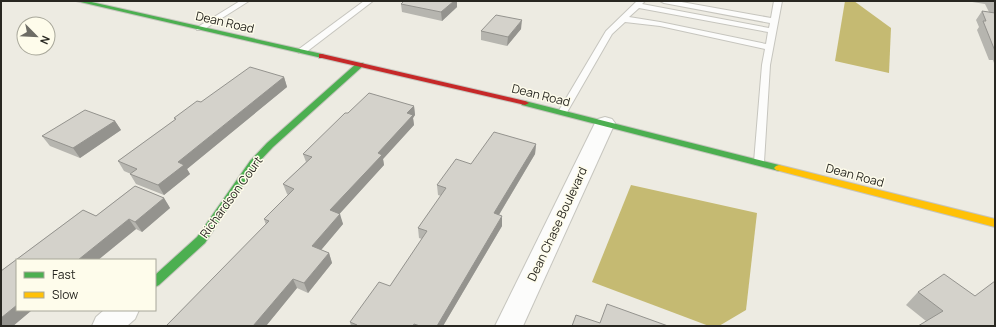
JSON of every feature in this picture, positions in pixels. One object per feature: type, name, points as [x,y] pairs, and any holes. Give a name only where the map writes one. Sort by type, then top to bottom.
[{"type":"main road","name":"Dean Road","points":[[82,1],[563,112],[995,223]]},
{"type":"main road","name":"Richardson Court","points":[[156,281],[201,240],[257,159],[270,145],[360,65]]},
{"type":"street","name":"Dean Chase Boulevard","points":[[509,326],[605,123]]},
{"type":"street","points":[[106,326],[124,311]]},
{"type":"lane","points":[[200,28],[245,1]]},
{"type":"lane","points":[[302,52],[369,1]]},
{"type":"lane","points":[[664,1],[774,21]]},
{"type":"lane","points":[[759,162],[766,65],[778,1]]},
{"type":"lane","points":[[563,112],[609,33],[639,3],[772,31]]},
{"type":"lane","points":[[623,19],[660,24],[769,47]]},
{"type":"shaded area","points":[[845,1],[854,1],[891,28],[889,73],[835,61]]},
{"type":"shaded area","points":[[631,185],[757,213],[746,310],[719,326],[709,326],[592,282]]},
{"type":"building","points":[[404,1],[454,1],[441,12],[401,4]]},
{"type":"building","points":[[982,11],[995,13],[995,51],[983,21],[986,21]]},
{"type":"building","points":[[496,15],[522,20],[508,37],[481,31]]},
{"type":"building","points":[[250,67],[284,77],[178,162],[184,165],[158,185],[130,174],[137,169],[118,161],[176,119],[174,118],[197,101],[201,102]]},
{"type":"building","points":[[369,93],[414,106],[407,113],[413,115],[378,153],[382,155],[330,210],[340,214],[312,246],[329,253],[304,283],[293,279],[253,326],[166,326],[269,221],[264,219],[294,189],[283,184],[312,157],[303,154],[345,113],[348,113]]},
{"type":"building","points":[[85,110],[115,121],[73,148],[42,136]]},
{"type":"building","points":[[494,132],[536,144],[494,213],[502,216],[437,326],[420,326],[414,324],[413,326],[356,326],[357,325],[350,322],[379,282],[390,286],[427,231],[418,228],[446,188],[437,185],[456,159],[471,164]]},
{"type":"building","points":[[135,186],[164,198],[135,222],[129,219],[79,259],[17,259],[83,210],[96,216]]},
{"type":"building","points":[[16,260],[16,306],[1,318],[1,271]]},
{"type":"building","points":[[944,274],[975,296],[995,281],[995,326],[918,326],[943,311],[918,292]]},
{"type":"building","points":[[607,304],[668,326],[572,326],[576,315],[600,323]]},
{"type":"traffic: fast","points":[[79,1],[322,56]]},
{"type":"traffic: fast","points":[[156,281],[201,240],[253,163],[270,145],[360,65]]},
{"type":"traffic: fast","points":[[525,103],[779,168]]},
{"type":"traffic: slow","points":[[779,168],[995,223]]},
{"type":"traffic: jam","points":[[322,56],[525,103]]}]
